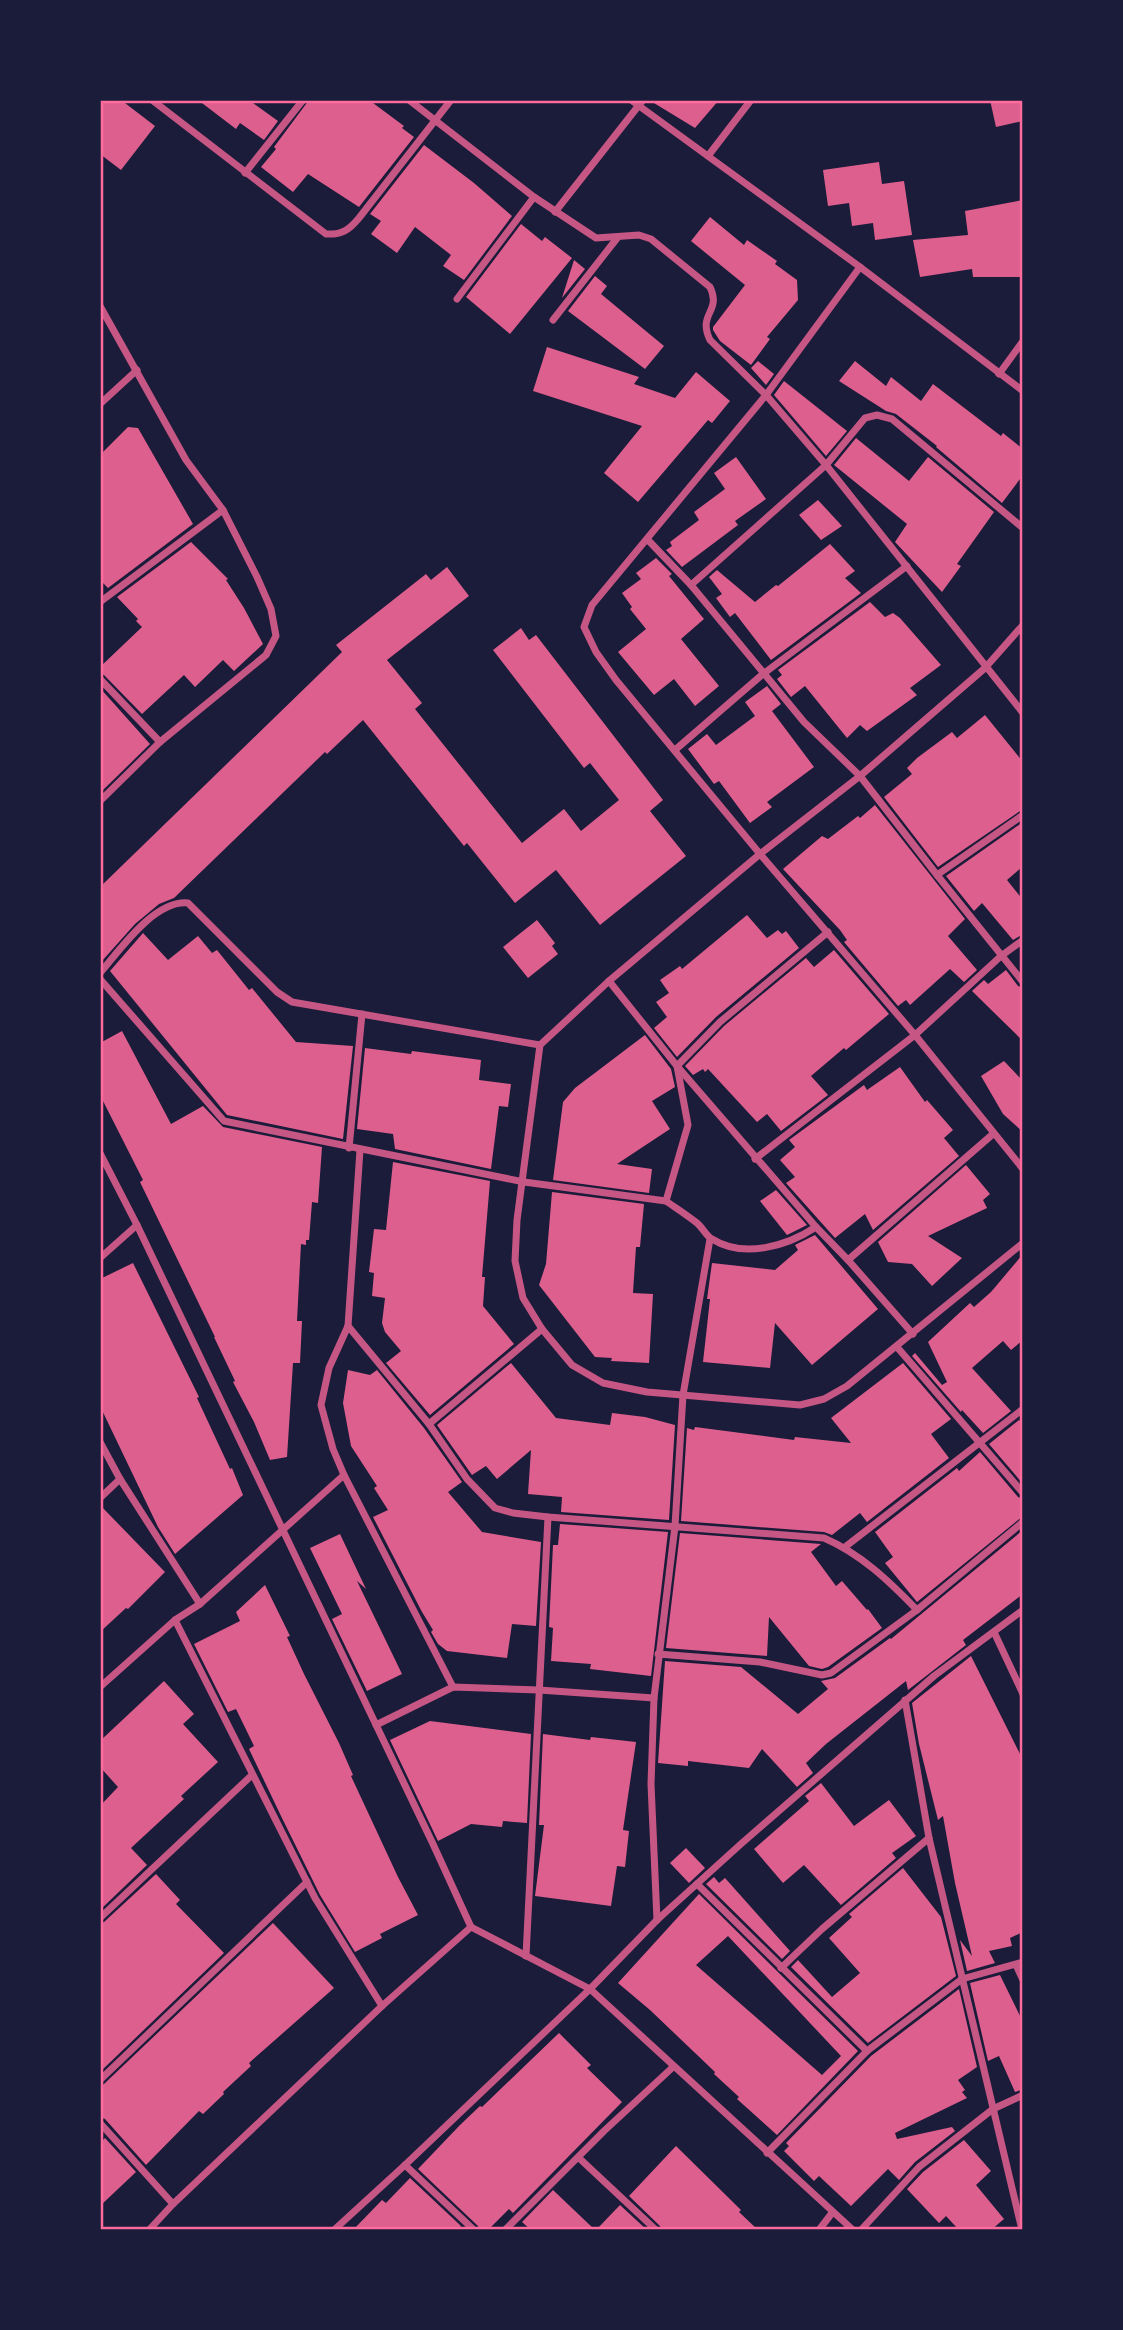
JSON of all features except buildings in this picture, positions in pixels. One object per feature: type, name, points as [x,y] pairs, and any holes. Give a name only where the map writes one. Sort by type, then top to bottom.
[{"type":"street","points":[[152,100],[326,234],[338,235],[350,229],[451,100]]},
{"type":"street","points":[[245,173],[303,100]]},
{"type":"street","points":[[409,100],[534,197],[596,238],[639,234],[651,239],[710,287],[714,305],[705,320],[705,330],[710,340],[766,395],[826,465],[1023,713]]},
{"type":"street","points":[[631,100],[641,103],[1023,391]]},
{"type":"street","points":[[708,156],[751,100]]},
{"type":"street","points":[[555,212],[641,103]]},
{"type":"street","points":[[457,299],[534,197]]},
{"type":"street","points":[[553,320],[618,237]]},
{"type":"street","points":[[860,267],[766,395],[592,605],[584,627],[596,652],[615,680],[915,1034],[1023,1169]]},
{"type":"street","points":[[100,306],[186,460],[223,510],[271,609],[276,636],[266,654],[160,742],[100,801]]},
{"type":"street","points":[[999,374],[1023,341]]},
{"type":"street","points":[[100,404],[137,370]]},
{"type":"street","points":[[691,585],[826,465],[865,418],[877,415],[892,419],[1023,528]]},
{"type":"street","points":[[100,602],[223,510]]},
{"type":"street","points":[[648,540],[691,585],[804,722],[860,776],[1023,982]]},
{"type":"street","points":[[675,750],[763,674],[907,566]]},
{"type":"street","points":[[1023,625],[985,668],[860,776],[760,854],[609,981],[540,1045],[517,1220],[515,1261],[523,1298],[542,1329],[572,1366],[603,1383],[647,1392],[800,1405],[824,1399],[846,1386],[1023,1243]]},
{"type":"street","points":[[100,680],[160,742]]},
{"type":"street","points":[[937,875],[1023,815]]},
{"type":"street","points":[[100,973],[138,929],[158,912],[178,902],[188,903],[277,992],[292,1002],[540,1045]]},
{"type":"street","points":[[677,1066],[720,1022],[828,932]]},
{"type":"street","points":[[755,1159],[915,1034],[1001,956],[1023,940]]},
{"type":"street","points":[[100,979],[224,1121],[524,1182],[666,1201],[699,1225],[710,1239],[732,1247],[752,1249],[786,1244],[816,1227]]},
{"type":"street","points":[[609,981],[755,1159],[913,1334]]},
{"type":"street","points":[[349,1148],[362,1014]]},
{"type":"street","points":[[666,1201],[688,1125],[677,1066]]},
{"type":"street","points":[[848,1260],[993,1134]]},
{"type":"street","points":[[360,1150],[348,1326],[329,1368],[321,1405],[333,1449],[344,1475],[453,1687]]},
{"type":"street","points":[[100,1153],[137,1225],[471,1927],[590,1989],[853,2230]]},
{"type":"street","points":[[100,1258],[137,1225]]},
{"type":"street","points":[[657,1920],[651,1784],[654,1698],[675,1526],[683,1395],[710,1239]]},
{"type":"street","points":[[348,1326],[429,1424],[467,1479],[495,1508],[548,1517],[824,1538],[845,1547],[885,1577],[917,1610]]},
{"type":"street","points":[[429,1424],[542,1329]]},
{"type":"street","points":[[897,1347],[1023,1493]]},
{"type":"street","points":[[845,1547],[1023,1409]]},
{"type":"street","points":[[100,1442],[120,1479],[200,1604]]},
{"type":"street","points":[[100,1687],[175,1620],[200,1604],[344,1475]]},
{"type":"street","points":[[100,1498],[120,1479]]},
{"type":"street","points":[[526,1956],[548,1517]]},
{"type":"street","points":[[658,1654],[760,1662],[822,1675],[831,1673],[917,1610],[1023,1522]]},
{"type":"street","points":[[334,2230],[590,1989],[696,1884],[905,1700],[1023,1610]]},
{"type":"street","points":[[175,1620],[307,1882],[382,2006]]},
{"type":"street","points":[[994,1632],[1023,1694]]},
{"type":"street","points":[[376,1725],[453,1687],[654,1698]]},
{"type":"street","points":[[905,1700],[929,1838],[1022,2230]]},
{"type":"street","points":[[100,1918],[252,1774]]},
{"type":"street","points":[[781,1968],[822,1929],[929,1838]]},
{"type":"street","points":[[100,2080],[307,1882]]},
{"type":"street","points":[[696,1884],[867,2051]]},
{"type":"street","points":[[149,2230],[173,2204],[382,2006],[471,1927]]},
{"type":"street","points":[[767,2153],[867,2051],[962,1979],[1020,1964],[1023,1980]]},
{"type":"street","points":[[505,2230],[604,2131],[673,2067]]},
{"type":"street","points":[[861,2230],[919,2166],[993,2109],[1023,2095]]},
{"type":"street","points":[[100,2123],[173,2204]]},
{"type":"street","points":[[579,2158],[656,2230]]},
{"type":"street","points":[[405,2165],[474,2230]]},
{"type":"street","points":[[819,2230],[832,2213]]}]
